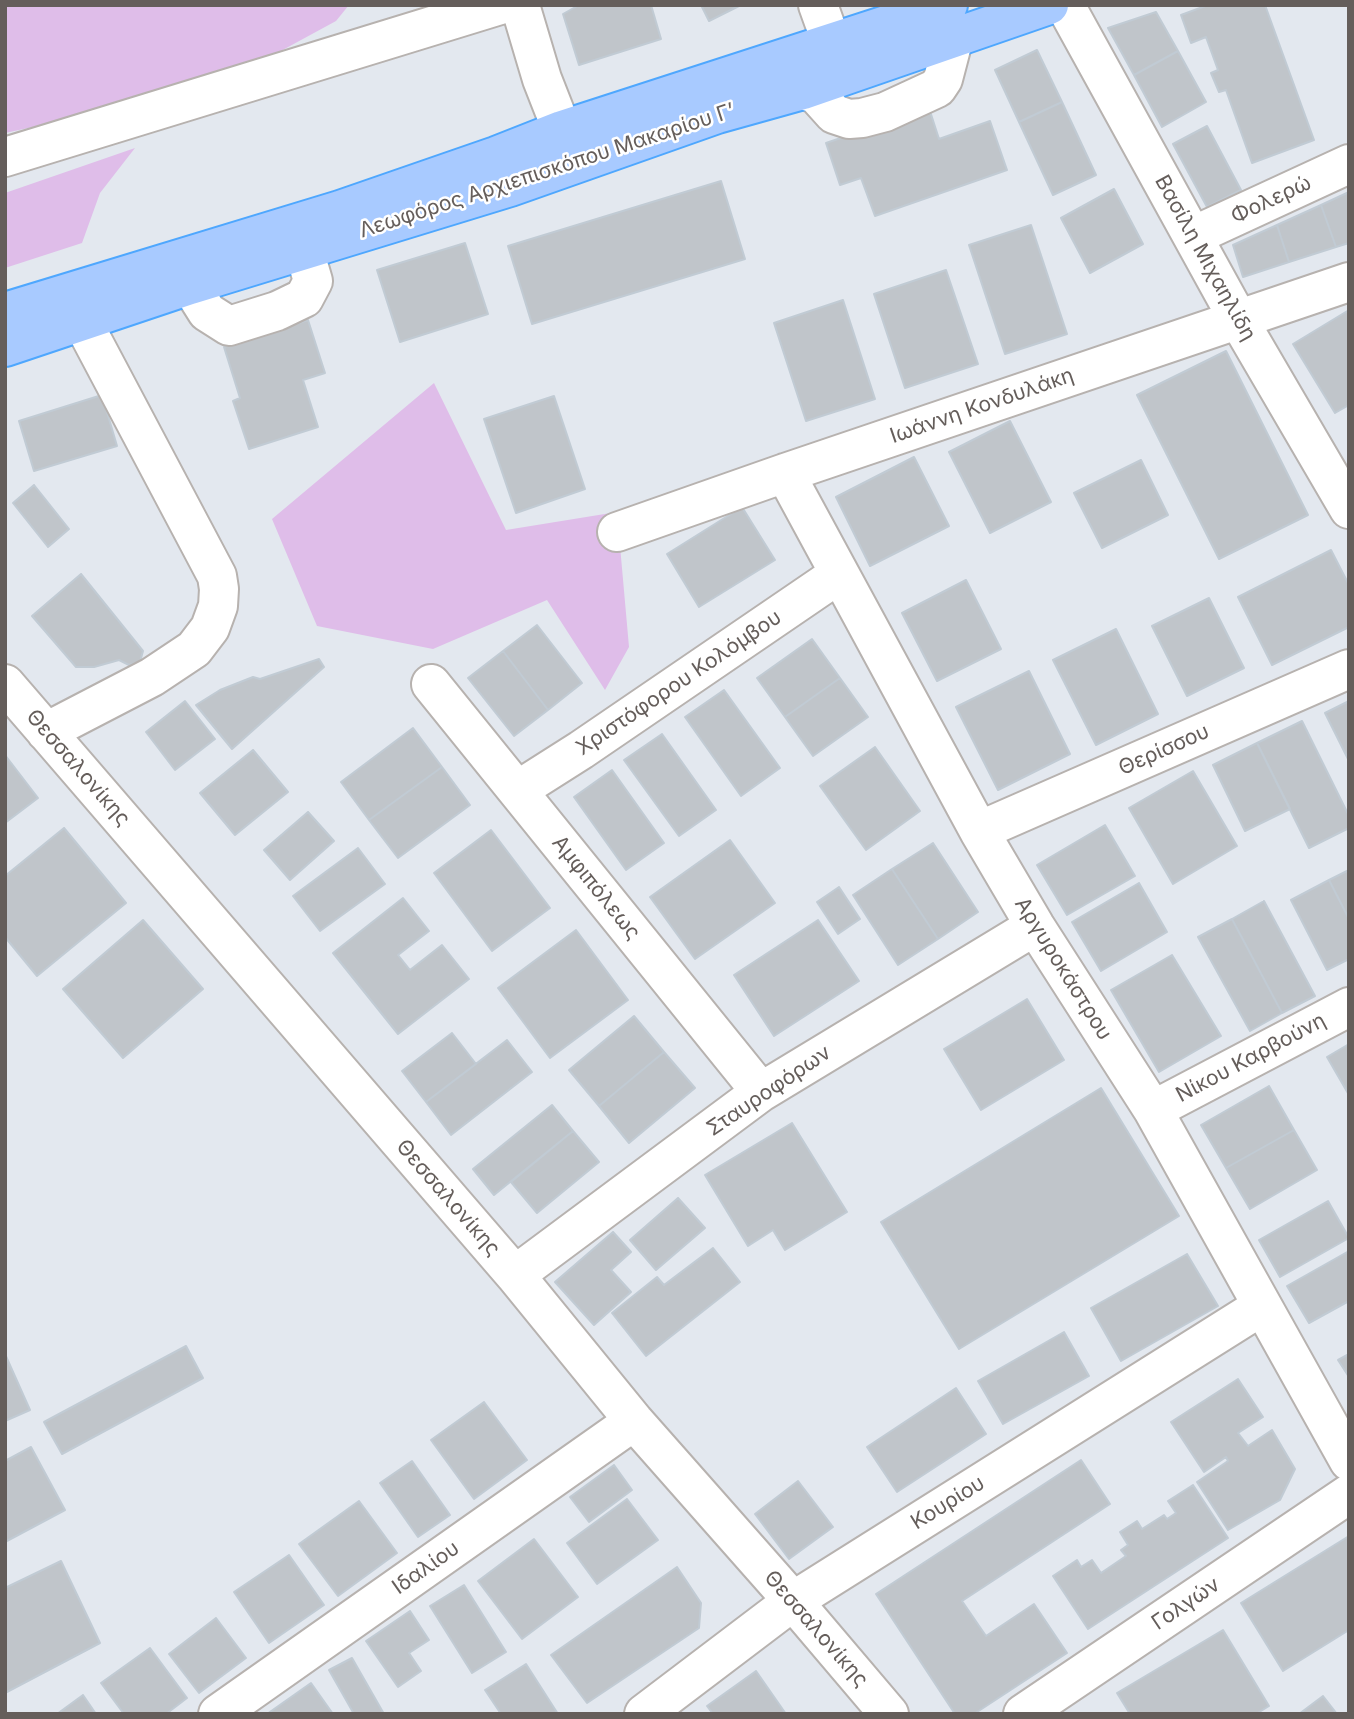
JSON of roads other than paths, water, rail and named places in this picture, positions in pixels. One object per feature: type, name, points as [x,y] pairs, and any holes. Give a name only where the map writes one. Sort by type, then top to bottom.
[{"type":"main road","name":"Λεωφόρος Αρχιεπισκόπου Μακαρίου Γ’","points":[[5,347],[190,285],[510,187],[568,147],[832,44],[1049,5]]},
{"type":"main road","name":"Λεωφόρος Αρχιεπισκόπου Μακαρίου Γ’","points":[[5,312],[340,210],[496,156],[568,147],[717,114],[803,90],[951,21]]},
{"type":"street","points":[[5,158],[500,5]]},
{"type":"street","points":[[520,5],[542,79],[568,147]]},
{"type":"street","points":[[818,5],[832,44]]},
{"type":"street","name":"Βασίλη Μιχαηλίδη","points":[[1065,5],[1238,320],[1349,509]]},
{"type":"street","name":"Φολερώ","points":[[1193,236],[1349,164]]},
{"type":"street","points":[[190,285],[207,312],[229,326],[265,315],[304,298],[313,281],[304,250]]},
{"type":"street","name":"Ιωάννη Κονδυλάκη","points":[[617,532],[1349,282]]},
{"type":"street","points":[[46,732],[152,677],[194,649],[210,628],[218,606],[217,576],[82,321]]},
{"type":"street","name":"Αργυροκάστρου","points":[[785,473],[979,831],[1035,926],[1153,1110],[1349,1461]]},
{"type":"street","name":"Χριστόφορου Κολόμβου","points":[[518,790],[839,574]]},
{"type":"street","name":"Θερίσσου","points":[[979,831],[1349,669]]},
{"type":"street","name":"Θεσσαλονίκης","points":[[5,684],[515,1275],[634,1422],[889,1714]]},
{"type":"street","name":"Αμφιπόλεως","points":[[431,684],[761,1092]]},
{"type":"street","name":"Σταυροφόρων","points":[[515,1275],[761,1092],[1035,926]]},
{"type":"street","name":"Νίκου Καρβούνη","points":[[1153,1110],[1349,1007]]},
{"type":"street","name":"Κουρίου","points":[[645,1714],[793,1601],[1262,1306]]},
{"type":"street","name":"Ιδαλίου","points":[[218,1714],[634,1422]]},
{"type":"street","name":"Γολγών","points":[[1023,1714],[1349,1494]]}]
